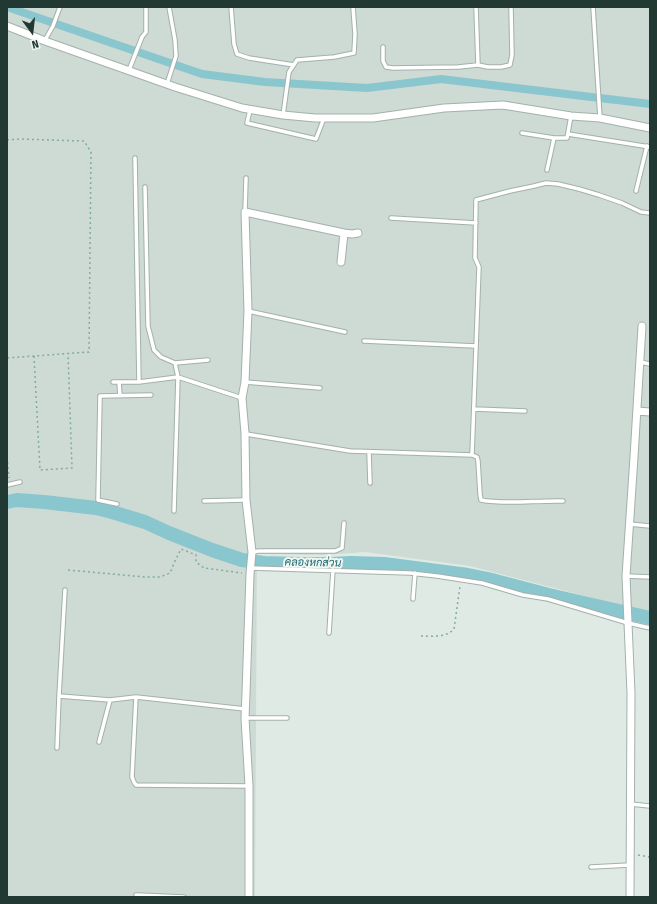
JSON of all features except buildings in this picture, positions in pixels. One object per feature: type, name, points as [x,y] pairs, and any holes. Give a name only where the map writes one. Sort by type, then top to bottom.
[{"type":"street","points":[[7,26],[167,84],[242,108],[283,115],[324,118],[373,118],[444,108],[503,105],[571,116],[600,118],[650,128]]},
{"type":"street","points":[[249,897],[249,786],[246,709],[250,569],[252,552],[246,500],[242,398],[245,382],[248,311],[245,212],[344,233],[358,233]]},
{"type":"street","points":[[341,262],[344,233]]},
{"type":"street","points":[[630,897],[631,693],[626,576],[642,326]]},
{"type":"street","points":[[637,411],[650,412]]},
{"type":"lane","points":[[45,40],[53,26],[60,7]]},
{"type":"lane","points":[[129,70],[142,37],[146,32],[146,7]]},
{"type":"lane","points":[[167,84],[176,56],[175,40],[169,7]]},
{"type":"lane","points":[[231,7],[234,44],[237,54],[249,58],[294,65]]},
{"type":"lane","points":[[283,115],[290,72],[297,60],[334,57],[354,53],[355,34],[353,7]]},
{"type":"lane","points":[[476,7],[478,64]]},
{"type":"lane","points":[[383,47],[386,67],[393,68],[458,67],[478,64],[488,67],[510,65],[512,55],[511,7]]},
{"type":"lane","points":[[593,7],[600,118]]},
{"type":"lane","points":[[250,109],[247,123],[316,139],[324,118]]},
{"type":"lane","points":[[522,133],[554,138],[567,138],[571,116]]},
{"type":"lane","points":[[568,134],[648,146],[636,191]]},
{"type":"lane","points":[[547,170],[554,138]]},
{"type":"lane","points":[[135,158],[139,382]]},
{"type":"lane","points":[[245,212],[246,178]]},
{"type":"lane","points":[[472,455],[479,267],[475,258],[476,200],[546,183],[579,189],[622,203],[641,212],[650,213]]},
{"type":"lane","points":[[146,187],[148,326],[154,350],[161,357],[175,364],[208,360]]},
{"type":"lane","points":[[391,218],[476,223]]},
{"type":"lane","points":[[248,311],[345,332]]},
{"type":"lane","points":[[364,341],[476,346]]},
{"type":"lane","points":[[640,362],[650,364]]},
{"type":"lane","points":[[174,511],[178,377],[175,364]]},
{"type":"lane","points":[[113,382],[139,382],[178,377],[242,398]]},
{"type":"lane","points":[[119,382],[120,396]]},
{"type":"lane","points":[[245,382],[320,388]]},
{"type":"lane","points":[[117,504],[98,500],[100,396],[151,395]]},
{"type":"lane","points":[[474,409],[525,411]]},
{"type":"lane","points":[[244,433],[350,452],[472,455],[477,457],[478,461],[481,500],[497,502],[544,500],[563,501]]},
{"type":"lane","points":[[369,452],[370,483]]},
{"type":"lane","points":[[8,485],[20,482]]},
{"type":"lane","points":[[204,501],[246,500]]},
{"type":"lane","points":[[252,552],[335,551],[342,548],[344,523]]},
{"type":"lane","points":[[630,524],[650,526]]},
{"type":"lane","points":[[250,569],[414,573],[437,576],[482,583],[523,595],[548,599],[628,623],[650,628]]},
{"type":"lane","points":[[329,634],[333,570]]},
{"type":"lane","points":[[413,599],[414,573]]},
{"type":"lane","points":[[626,576],[650,577]]},
{"type":"lane","points":[[57,748],[65,590]]},
{"type":"lane","points":[[60,696],[110,700],[136,697],[246,709]]},
{"type":"lane","points":[[136,697],[132,777],[136,785],[249,786]]},
{"type":"lane","points":[[99,742],[110,700]]},
{"type":"lane","points":[[246,718],[287,718]]},
{"type":"lane","points":[[630,804],[650,806]]},
{"type":"lane","points":[[591,867],[630,865]]},
{"type":"lane","points":[[136,895],[184,897]]},
{"type":"path","points":[[7,140],[84,141],[90,152],[89,352],[7,358]]},
{"type":"path","points":[[34,356],[40,470],[72,468],[68,353]]},
{"type":"path","points":[[7,457],[8,485]]},
{"type":"path","points":[[68,570],[160,577],[170,572],[181,549],[196,555],[196,562],[204,568],[250,569]]},
{"type":"path","points":[[421,636],[441,636],[450,633],[454,629],[461,580]]},
{"type":"path","points":[[630,854],[650,857]]},
{"type":"shaded area","points":[[7,7],[650,7],[650,613],[470,566],[365,552],[323,555],[257,554],[255,897],[7,897]]},
{"type":"waterway","points":[[7,7],[202,74],[265,82],[367,88],[441,79],[650,104]]},
{"type":"waterway","name":"คลองหกส่วน","points":[[7,502],[17,500],[96,508],[145,522],[212,550],[242,560],[264,563],[384,564],[468,575],[623,612]]},
{"type":"waterway","name":"คลองหกส่วน","points":[[628,613],[650,618]]}]
